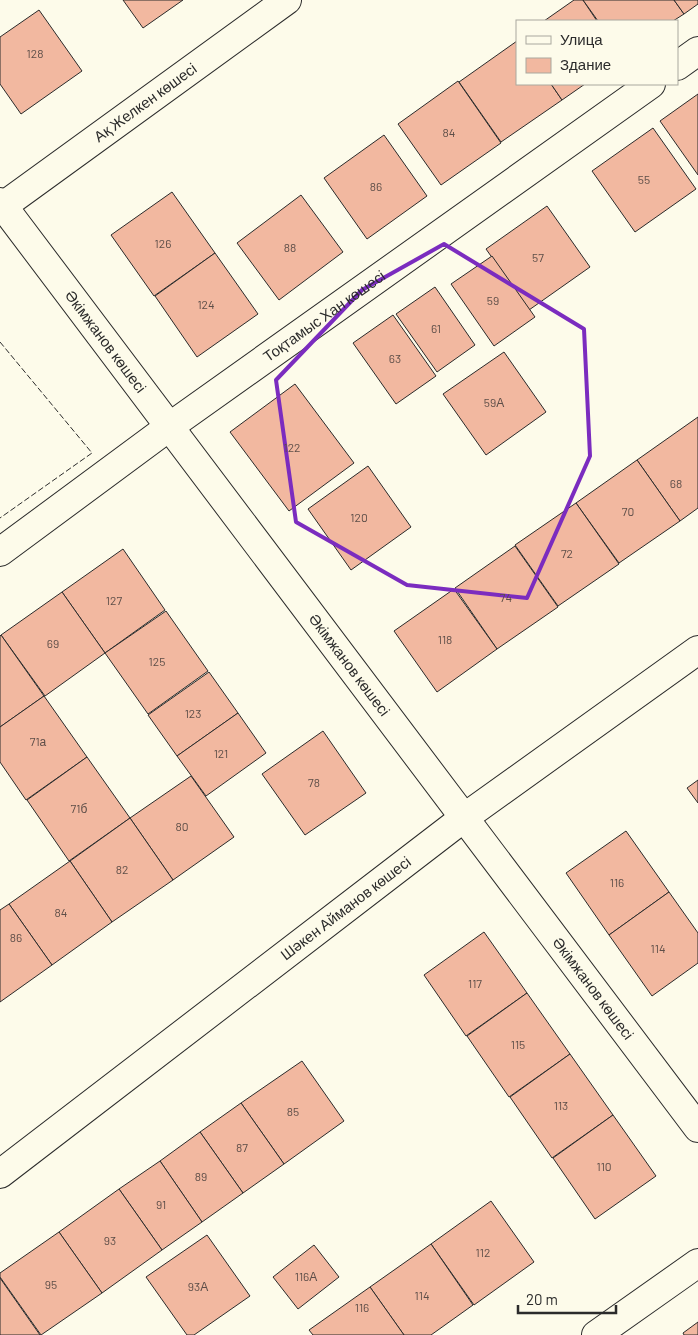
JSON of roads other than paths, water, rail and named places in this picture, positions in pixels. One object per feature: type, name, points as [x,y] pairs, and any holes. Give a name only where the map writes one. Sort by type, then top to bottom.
[{"type":"street","name":"Ақ Желкен көшесі","points":[[2,204],[287,0]]},
{"type":"street","points":[[678,65],[698,50]]},
{"type":"street","name":"Тоқтамыс Хан көшесі","points":[[0,552],[169,427],[650,85]]},
{"type":"street","name":"Әкімжанов көшесі","points":[[2,204],[698,1128]]},
{"type":"street","name":"Шәкен Айманов көшесі","points":[[0,1174],[465,817],[698,650]]},
{"type":"street","points":[[596,1335],[698,1263]]}]
